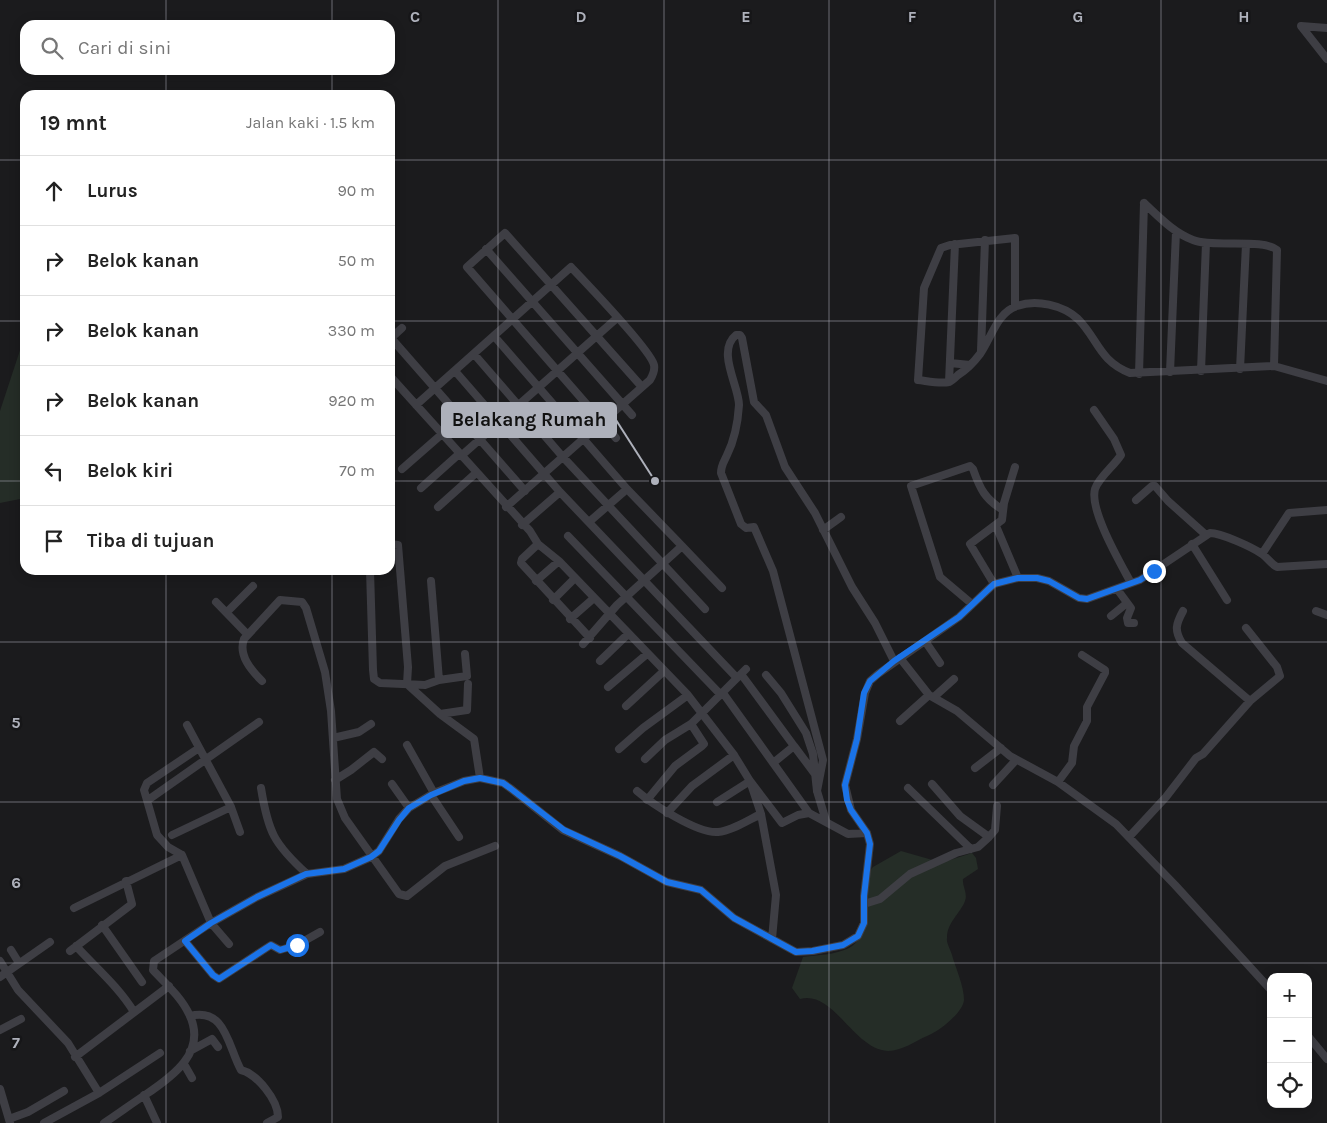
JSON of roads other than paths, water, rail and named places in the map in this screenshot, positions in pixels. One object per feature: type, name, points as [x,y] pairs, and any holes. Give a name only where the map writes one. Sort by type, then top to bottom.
[{"type":"street","points":[[1327,28],[1301,26],[1327,59]]},
{"type":"street","points":[[1139,374],[1144,203],[1176,232],[1193,240],[1206,243],[1273,246],[1277,250],[1274,366]]},
{"type":"street","points":[[1170,372],[1176,232]]},
{"type":"street","points":[[616,438],[467,267],[505,233],[642,387]]},
{"type":"street","points":[[1015,306],[1015,238],[955,244],[941,248],[938,251],[924,288],[918,380],[950,382],[981,353],[996,324],[1015,306],[1044,303],[1059,308],[1077,318],[1100,352],[1119,369],[1139,374],[1274,366],[1327,381]]},
{"type":"street","points":[[981,353],[985,240]]},
{"type":"street","points":[[1201,371],[1206,243]]},
{"type":"street","points":[[950,382],[955,244]]},
{"type":"street","points":[[1240,369],[1246,244]]},
{"type":"street","points":[[486,250],[632,415]]},
{"type":"street","points":[[416,406],[571,267],[650,354],[654,364],[650,380],[506,507]]},
{"type":"street","points":[[421,488],[500,422],[617,318]]},
{"type":"street","points":[[395,334],[402,328]]},
{"type":"street","points":[[817,791],[824,760],[773,571],[753,526],[746,528],[741,524],[721,473],[721,467],[727,455],[735,427],[739,404],[729,370],[728,346],[736,335],[742,338],[754,402],[766,415],[785,467],[815,513],[836,550],[852,587],[897,660],[931,696],[957,711],[1016,760],[1058,782],[1116,824],[1267,986]]},
{"type":"street","points":[[494,336],[626,489],[722,588]]},
{"type":"street","points":[[395,342],[481,438],[525,491]]},
{"type":"street","points":[[474,354],[562,456],[705,609]]},
{"type":"street","points":[[950,363],[970,365]]},
{"type":"street","points":[[455,371],[560,492],[643,580],[742,674],[816,775]]},
{"type":"street","points":[[395,382],[522,525],[530,531],[538,544],[559,561],[688,695],[734,755],[750,781],[782,823],[798,815],[809,813]]},
{"type":"street","points":[[1094,410],[1114,439],[1121,455],[1096,488],[1094,497],[1101,524],[1130,583]]},
{"type":"street","points":[[402,468],[442,434]]},
{"type":"street","points":[[972,604],[940,577],[911,486],[970,466],[974,468],[983,494],[1003,510]]},
{"type":"street","points":[[994,584],[970,544],[1002,520],[1003,510],[1016,467]]},
{"type":"street","points":[[438,507],[476,473]]},
{"type":"street","points":[[1136,500],[1152,486],[1156,486],[1168,501],[1208,534]]},
{"type":"street","points":[[589,522],[626,489]]},
{"type":"street","points":[[522,525],[560,492]]},
{"type":"street","points":[[1262,554],[1289,513],[1327,510]]},
{"type":"street","points":[[823,530],[841,517]]},
{"type":"street","points":[[1208,534],[1212,524]]},
{"type":"street","points":[[996,526],[1018,578]]},
{"type":"street","points":[[104,1123],[162,1084],[184,1064],[194,1039],[190,1016],[169,986],[153,970],[153,964],[158,958],[211,923],[257,897],[306,874],[344,869],[371,857],[379,851],[409,808],[433,794],[464,781],[480,778],[503,783],[564,830],[620,856],[667,882],[701,890],[734,918],[796,952],[843,945],[853,940],[864,923],[864,904],[870,853],[867,833],[851,810],[847,800],[845,785],[857,739],[866,689],[870,681],[959,617],[994,584],[1018,578],[1037,578],[1049,581],[1083,599],[1117,589],[1148,574],[1208,534],[1219,534],[1262,554],[1272,564],[1281,568],[1327,564]]},
{"type":"street","points":[[568,536],[625,597],[722,694],[809,813],[826,820],[848,834],[867,833]]},
{"type":"street","points":[[538,544],[522,559],[521,563],[570,619],[590,638]]},
{"type":"street","points":[[1192,544],[1227,600]]},
{"type":"street","points":[[395,545],[398,545],[408,667],[407,684]]},
{"type":"street","points":[[583,644],[625,597],[682,546]]},
{"type":"street","points":[[536,580],[559,561]]},
{"type":"street","points":[[370,575],[374,679],[380,683],[433,684],[438,680],[467,676],[465,654]]},
{"type":"street","points":[[553,600],[575,578]]},
{"type":"street","points":[[431,581],[438,680]]},
{"type":"street","points":[[226,612],[252,586]]},
{"type":"street","points":[[1117,589],[1131,608],[1127,618],[1128,623],[1134,623]]},
{"type":"street","points":[[570,619],[594,598]]},
{"type":"street","points":[[262,681],[242,653],[241,647],[247,634],[280,600],[305,604],[325,672],[332,711],[337,799],[345,818],[399,894],[407,896],[448,864],[495,846]]},
{"type":"street","points":[[216,602],[247,634]]},
{"type":"street","points":[[1111,616],[1127,603]]},
{"type":"street","points":[[1183,611],[1176,624],[1176,633],[1182,643],[1250,701]]},
{"type":"street","points":[[1316,611],[1327,615]]},
{"type":"street","points":[[1128,836],[1166,797],[1196,758],[1203,754],[1250,701],[1273,684],[1280,674],[1277,667],[1246,628]]},
{"type":"street","points":[[600,661],[628,634]]},
{"type":"street","points":[[925,642],[940,663]]},
{"type":"street","points":[[608,687],[647,654]]},
{"type":"street","points":[[1058,782],[1072,763],[1074,746],[1087,721],[1087,707],[1105,673],[1105,670],[1082,655]]},
{"type":"street","points":[[626,706],[664,671]]},
{"type":"street","points":[[645,759],[665,740],[692,724],[742,674]]},
{"type":"street","points":[[766,675],[781,693],[806,733],[814,754],[817,791],[826,820]]},
{"type":"street","points":[[900,721],[954,679]]},
{"type":"street","points":[[407,684],[440,714],[474,739],[480,778]]},
{"type":"street","points":[[440,714],[468,710],[468,684]]},
{"type":"street","points":[[619,749],[643,728],[688,695]]},
{"type":"street","points":[[148,800],[259,722]]},
{"type":"street","points":[[333,738],[359,732],[371,724]]},
{"type":"street","points":[[648,800],[675,766],[704,744],[692,724]]},
{"type":"street","points":[[187,726],[231,807],[240,832]]},
{"type":"street","points":[[407,745],[459,837]]},
{"type":"street","points":[[773,763],[794,746]]},
{"type":"street","points":[[199,748],[147,784],[144,790],[157,836],[168,847],[182,855],[211,923],[229,944]]},
{"type":"street","points":[[975,768],[1001,748]]},
{"type":"street","points":[[335,780],[374,752],[382,759]]},
{"type":"street","points":[[668,813],[692,786],[734,755]]},
{"type":"street","points":[[993,785],[1016,760]]},
{"type":"street","points":[[750,781],[760,814],[776,895],[772,939]]},
{"type":"street","points":[[717,802],[750,781]]},
{"type":"street","points":[[392,784],[409,808]]},
{"type":"street","points":[[932,784],[960,816],[989,837]]},
{"type":"street","points":[[261,788],[269,827],[276,842],[306,874]]},
{"type":"street","points":[[908,788],[971,849]]},
{"type":"street","points":[[637,791],[680,821],[717,833],[760,814]]},
{"type":"street","points":[[864,904],[880,898],[910,874],[956,853],[978,847],[995,830],[997,806]]},
{"type":"street","points":[[172,835],[231,807]]},
{"type":"street","points":[[74,908],[182,855]]},
{"type":"street","points":[[126,881],[132,904],[73,949],[103,977],[114,984],[134,1012]]},
{"type":"street","points":[[102,925],[142,982]]},
{"type":"street","points":[[185,941],[213,975],[219,979],[271,945],[280,950],[297,945],[320,932]]},
{"type":"street","points":[[0,977],[50,942]]},
{"type":"street","points":[[11,950],[19,963]]},
{"type":"street","points":[[0,961],[18,990],[68,1043],[99,1093]]},
{"type":"street","points":[[75,1057],[169,986]]},
{"type":"street","points":[[190,1016],[202,1014],[213,1016],[225,1032],[241,1070],[254,1076],[274,1102],[278,1117],[267,1123]]},
{"type":"street","points":[[0,1030],[21,1019]]},
{"type":"street","points":[[190,1051],[212,1039],[218,1047]]},
{"type":"street","points":[[1312,1041],[1327,1059]]},
{"type":"street","points":[[44,1123],[99,1093],[160,1053]]},
{"type":"street","points":[[184,1064],[192,1078]]},
{"type":"street","points":[[0,1089],[3,1109],[10,1121],[64,1092]]},
{"type":"street","points":[[144,1095],[157,1123]]},
{"type":"place","name":"Belakang Rumah","points":[[655,481]]}]
